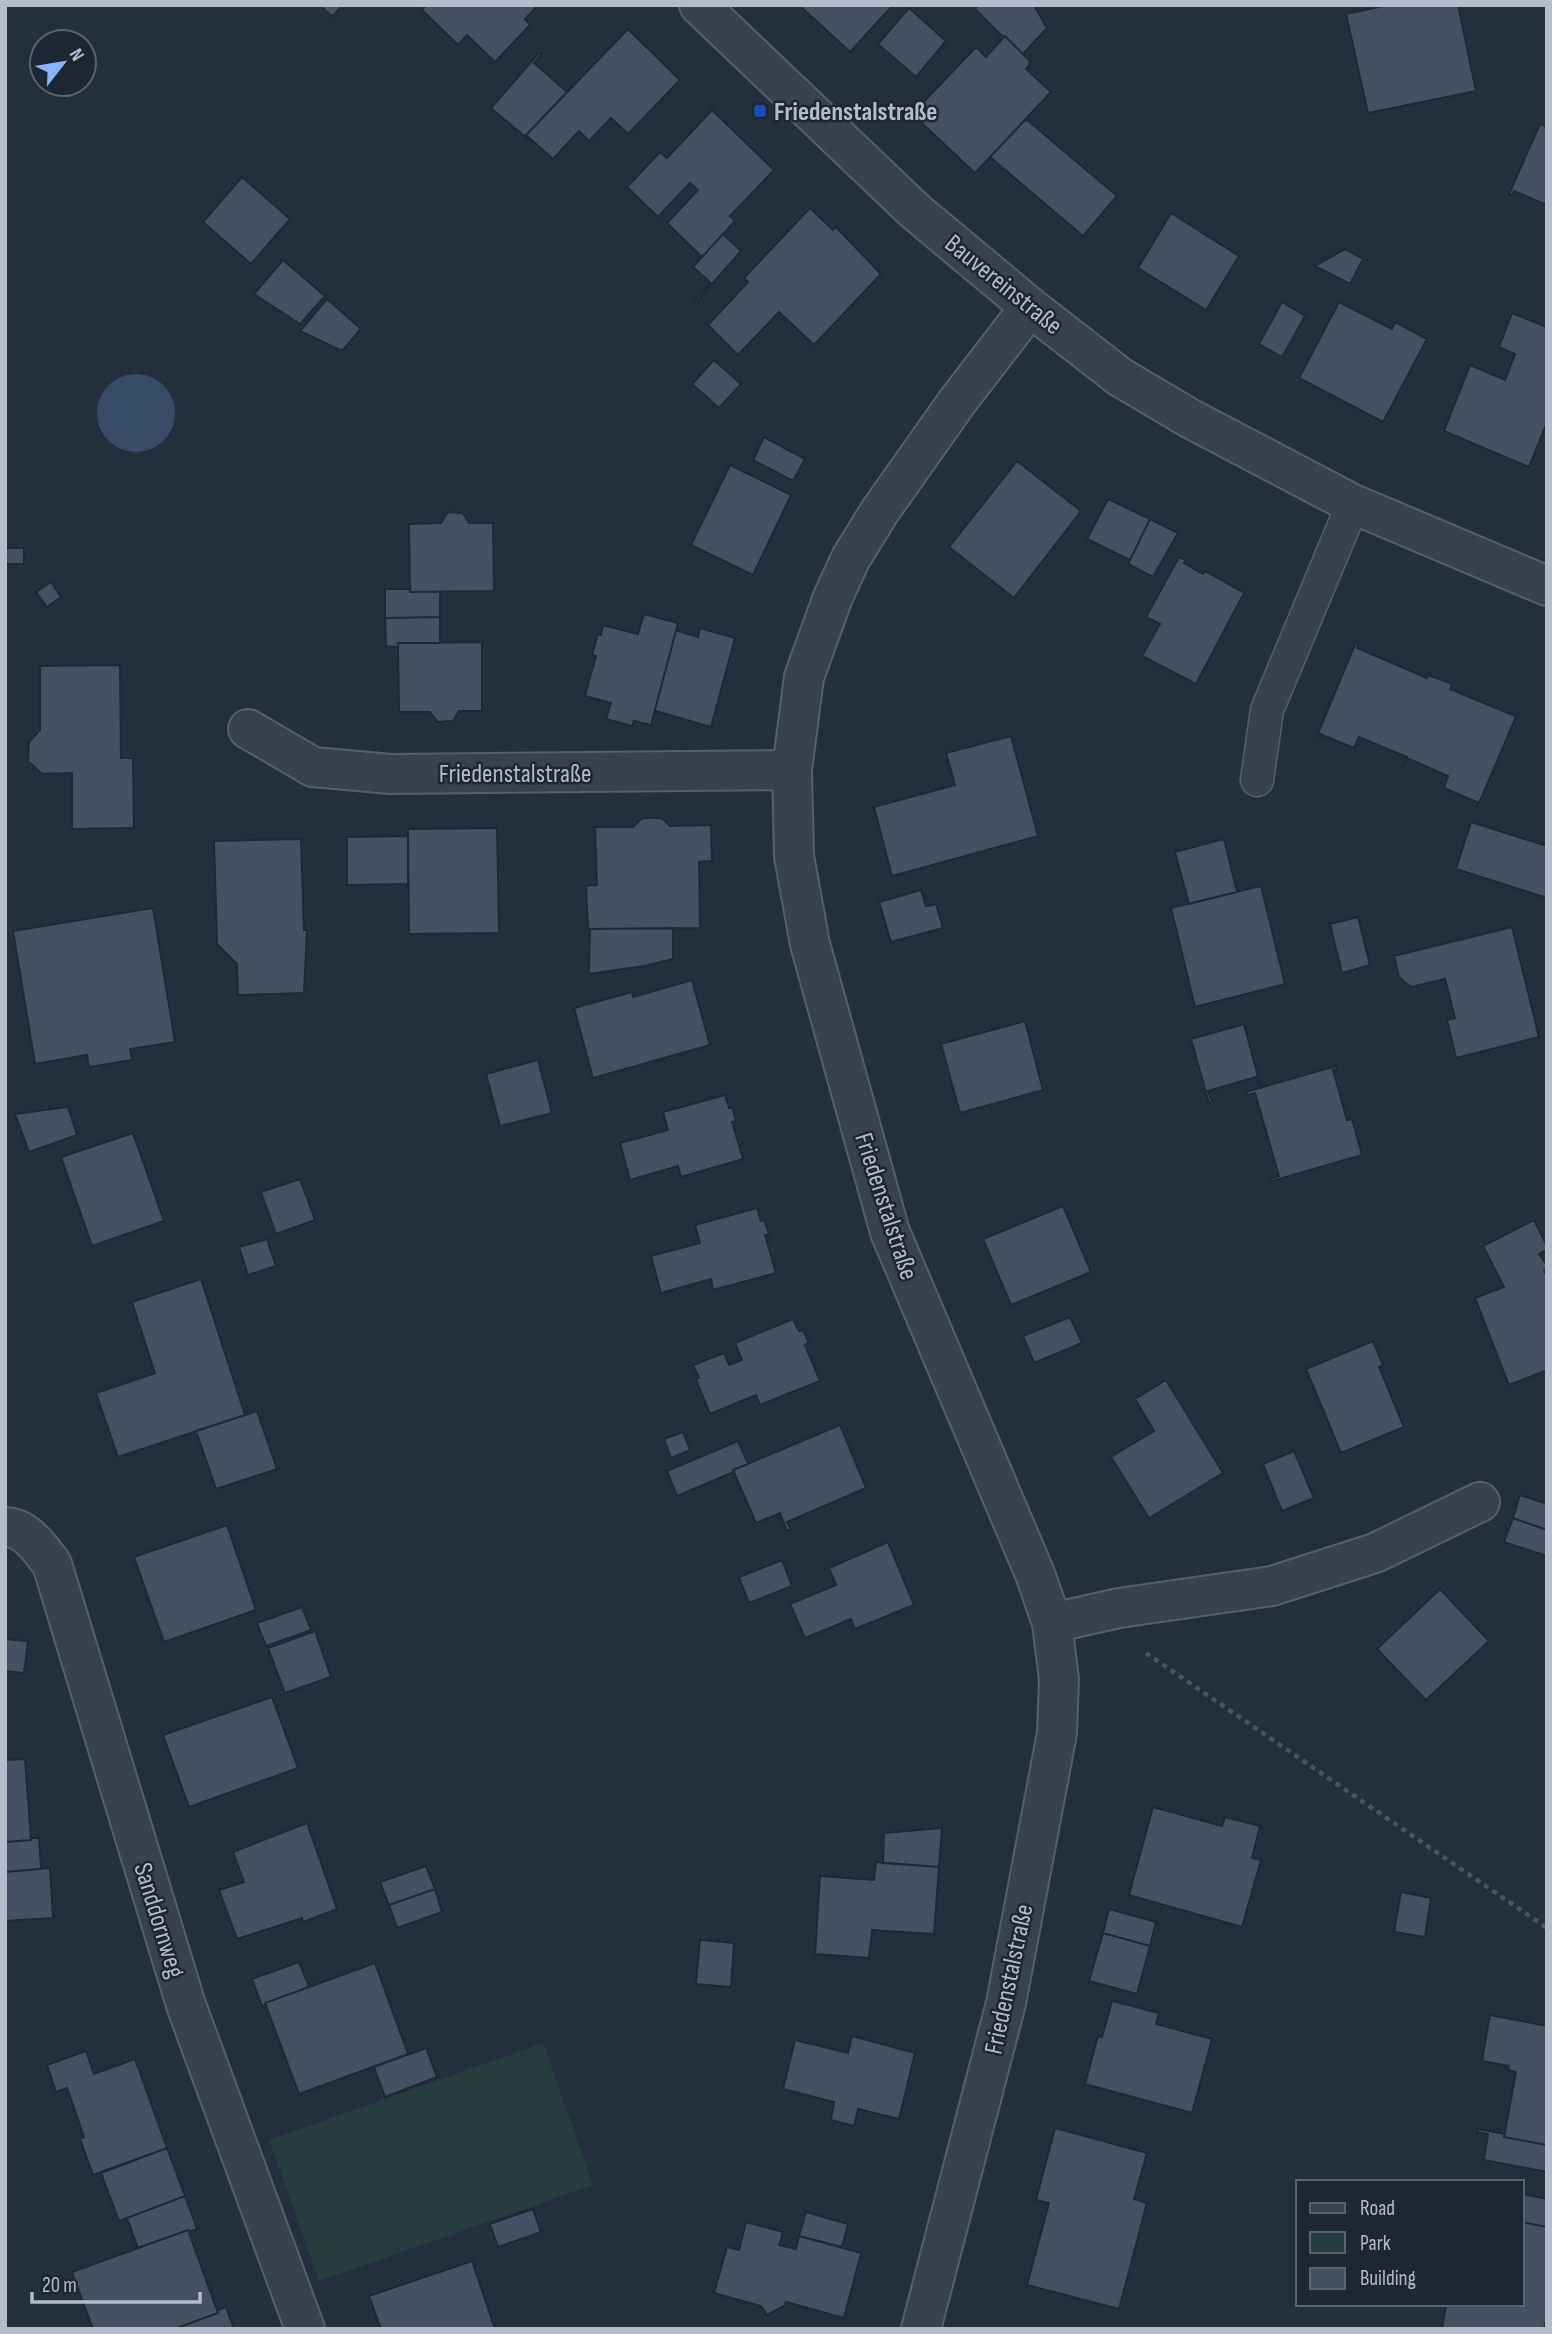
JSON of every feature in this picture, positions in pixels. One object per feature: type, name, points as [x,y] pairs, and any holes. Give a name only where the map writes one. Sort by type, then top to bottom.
[{"type":"street","name":"Bauvereinstraße","points":[[699,5],[915,211],[1030,307],[1120,377],[1191,419],[1353,504],[1547,586]]},
{"type":"street","name":"Friedenstalstraße","points":[[921,2329],[1006,2003],[1055,1746],[1059,1679],[1052,1623],[1030,1562],[890,1232],[810,944],[794,856],[792,770],[804,677],[833,597],[851,558],[880,511],[957,402],[1030,307]]},
{"type":"street","name":"Friedenstalstraße","points":[[248,729],[313,767],[391,774],[792,770]]},
{"type":"street","points":[[1052,1623],[1119,1608],[1272,1586],[1375,1553],[1480,1502]]},
{"type":"street","name":"Sanddornweg","points":[[5,1527],[12,1527],[34,1540],[52,1564],[186,2005],[304,2329]]},
{"type":"lane","points":[[1257,780],[1267,710],[1353,504]]},
{"type":"path","points":[[1143,1651],[1547,1928]]},
{"type":"green space","points":[[543,2043],[593,2185],[319,2281],[269,2140]]},
{"type":"water","points":[[136,374],[151,377],[163,386],[172,398],[175,413],[172,428],[163,440],[151,449],[136,452],[121,449],[109,440],[100,428],[97,413],[100,398],[109,386],[121,377]]},
{"type":"building","points":[[320,5],[343,5],[332,17]]},
{"type":"building","points":[[426,5],[538,5],[525,19],[530,25],[495,62],[467,35],[458,45],[422,10]]},
{"type":"building","points":[[799,5],[893,5],[850,52]]},
{"type":"building","points":[[978,5],[1034,5],[1047,28],[1023,54],[1005,36],[1002,39],[1000,37],[1002,36],[975,9]]},
{"type":"building","points":[[1388,5],[1458,5],[1476,91],[1368,113],[1346,14]]},
{"type":"building","points":[[909,8],[946,41],[916,77],[878,44]]},
{"type":"building","points":[[628,29],[680,80],[628,134],[611,118],[589,141],[579,131],[553,159],[526,135]]},
{"type":"building","points":[[1005,36],[1029,60],[1030,64],[1026,69],[1051,92],[975,173],[912,114],[976,47],[986,57]]},
{"type":"building","points":[[539,53],[542,54],[534,63],[567,92],[526,135],[530,141],[491,108]]},
{"type":"building","points":[[712,110],[774,170],[730,216],[735,221],[702,257],[667,223],[698,190],[690,183],[658,217],[627,187],[660,152],[667,158]]},
{"type":"building","points":[[1026,119],[1117,196],[1083,236],[990,157]]},
{"type":"building","points":[[1540,124],[1547,127],[1547,205],[1514,191],[1512,195],[1509,194]]},
{"type":"building","points":[[242,177],[290,219],[251,264],[203,222]]},
{"type":"building","points":[[810,208],[833,230],[836,227],[881,274],[814,345],[779,312],[738,355],[708,325],[748,282],[744,278]]},
{"type":"building","points":[[1171,213],[1239,256],[1206,310],[1138,268]]},
{"type":"building","points":[[723,234],[741,251],[698,300],[695,299],[711,283],[693,267]]},
{"type":"building","points":[[1345,249],[1363,259],[1350,284],[1315,266]]},
{"type":"building","points":[[283,260],[325,296],[300,324],[254,294]]},
{"type":"building","points":[[327,299],[361,329],[342,351],[300,331]]},
{"type":"building","points":[[1282,302],[1305,316],[1282,357],[1259,344]]},
{"type":"building","points":[[1339,302],[1392,329],[1395,322],[1427,339],[1383,422],[1299,378]]},
{"type":"building","points":[[1512,313],[1547,327],[1547,422],[1529,467],[1444,431],[1470,365],[1505,380],[1515,354],[1499,347]]},
{"type":"building","points":[[714,360],[741,384],[719,408],[692,384]]},
{"type":"building","points":[[764,437],[805,459],[793,481],[753,460]]},
{"type":"building","points":[[1017,461],[1081,511],[1014,598],[949,547]]},
{"type":"building","points":[[730,465],[791,495],[753,575],[691,545]]},
{"type":"building","points":[[1108,499],[1150,519],[1130,560],[1087,539]]},
{"type":"building","points":[[448,512],[463,513],[469,523],[493,523],[494,591],[410,592],[409,524],[441,523]]},
{"type":"building","points":[[1150,519],[1178,533],[1153,577],[1128,564]]},
{"type":"building","points":[[5,548],[24,548],[24,564],[5,564]]},
{"type":"building","points":[[1179,557],[1203,574],[1205,571],[1244,593],[1196,684],[1142,656],[1160,624],[1146,617]]},
{"type":"building","points":[[51,582],[61,597],[47,607],[36,592]]},
{"type":"building","points":[[385,589],[440,592],[440,617],[385,618]]},
{"type":"building","points":[[644,614],[678,623],[651,725],[634,721],[632,726],[606,719],[611,703],[585,696],[596,656],[592,655],[603,625],[638,634]]},
{"type":"building","points":[[440,617],[440,643],[398,643],[398,647],[386,646],[385,618]]},
{"type":"building","points":[[678,623],[678,631],[698,637],[700,628],[735,638],[711,727],[656,711],[651,725]]},
{"type":"building","points":[[482,642],[482,711],[459,711],[453,721],[438,722],[430,712],[399,712],[398,643]]},
{"type":"building","points":[[1356,642],[1357,648],[1427,678],[1428,673],[1452,684],[1450,689],[1515,716],[1518,712],[1477,808],[1477,802],[1444,788],[1448,776],[1407,758],[1401,769],[1407,757],[1359,737],[1354,748],[1320,734],[1316,738]]},
{"type":"building","points":[[120,665],[121,758],[133,758],[134,828],[72,829],[72,773],[42,774],[28,761],[29,742],[40,730],[40,666]]},
{"type":"building","points":[[1011,736],[1038,836],[892,876],[874,807],[955,785],[946,753]]},
{"type":"building","points":[[642,818],[662,818],[670,826],[711,825],[712,861],[699,862],[700,928],[588,929],[586,886],[597,885],[595,827],[633,827]]},
{"type":"building","points":[[1471,822],[1547,846],[1547,898],[1456,869]]},
{"type":"building","points":[[497,828],[499,933],[409,934],[408,829]]},
{"type":"building","points":[[408,836],[408,884],[347,885],[347,837]]},
{"type":"building","points":[[301,839],[304,930],[307,930],[304,993],[238,995],[237,964],[217,944],[214,841]]},
{"type":"building","points":[[1224,839],[1237,892],[1189,904],[1175,852]]},
{"type":"building","points":[[1261,886],[1285,984],[1195,1007],[1171,908]]},
{"type":"building","points":[[921,890],[926,906],[936,904],[943,928],[891,942],[879,902]]},
{"type":"building","points":[[153,908],[175,1042],[130,1049],[132,1060],[89,1067],[87,1055],[35,1064],[13,931]]},
{"type":"building","points":[[1358,917],[1370,965],[1342,973],[1330,924]]},
{"type":"building","points":[[1512,927],[1539,1037],[1456,1058],[1447,1020],[1455,1018],[1445,979],[1411,987],[1399,977],[1394,956]]},
{"type":"building","points":[[673,928],[673,959],[589,974],[590,929]]},
{"type":"building","points":[[692,980],[710,1045],[593,1078],[574,1008],[632,992],[633,997]]},
{"type":"building","points":[[1025,1021],[1043,1090],[960,1113],[941,1044]]},
{"type":"building","points":[[1244,1024],[1261,1088],[1256,1077],[1208,1091],[1212,1102],[1209,1103],[1191,1039]]},
{"type":"building","points":[[538,1060],[552,1113],[500,1126],[486,1074]]},
{"type":"building","points":[[1336,1066],[1337,1069],[1333,1070],[1347,1120],[1352,1119],[1362,1155],[1272,1181],[1270,1179],[1279,1176],[1255,1093],[1247,1095],[1246,1092]]},
{"type":"building","points":[[725,1095],[736,1121],[732,1122],[743,1159],[681,1177],[678,1166],[630,1180],[620,1143],[668,1130],[663,1112]]},
{"type":"building","points":[[68,1107],[77,1135],[29,1152],[15,1114]]},
{"type":"building","points":[[133,1133],[164,1221],[92,1246],[61,1157]]},
{"type":"building","points":[[300,1179],[315,1220],[276,1234],[261,1192]]},
{"type":"building","points":[[1063,1206],[1091,1272],[1011,1305],[983,1239]]},
{"type":"building","points":[[757,1208],[769,1234],[765,1235],[776,1273],[713,1290],[711,1279],[661,1293],[651,1256],[700,1243],[695,1225]]},
{"type":"building","points":[[1534,1220],[1547,1246],[1547,1250],[1539,1254],[1547,1265],[1544,1270],[1547,1278],[1547,1370],[1509,1385],[1475,1298],[1504,1287],[1483,1246]]},
{"type":"building","points":[[267,1239],[276,1266],[248,1275],[239,1247]]},
{"type":"building","points":[[201,1279],[245,1415],[118,1457],[96,1393],[155,1373],[132,1302]]},
{"type":"building","points":[[1070,1317],[1082,1343],[1034,1363],[1023,1336]]},
{"type":"building","points":[[793,1319],[799,1331],[803,1330],[809,1343],[805,1345],[820,1381],[760,1405],[756,1395],[710,1414],[693,1365],[724,1353],[729,1365],[742,1360],[735,1343]]},
{"type":"building","points":[[1373,1341],[1383,1365],[1379,1367],[1404,1427],[1341,1453],[1306,1369]]},
{"type":"building","points":[[1166,1380],[1223,1473],[1149,1518],[1111,1457],[1154,1431],[1135,1399]]},
{"type":"building","points":[[257,1411],[277,1469],[216,1489],[196,1431]]},
{"type":"building","points":[[840,1425],[866,1488],[787,1522],[791,1529],[787,1531],[780,1513],[756,1523],[733,1470]]},
{"type":"building","points":[[683,1432],[690,1450],[671,1458],[664,1439]]},
{"type":"building","points":[[738,1441],[748,1464],[677,1496],[667,1471]]},
{"type":"building","points":[[1294,1451],[1314,1498],[1282,1511],[1263,1464]]},
{"type":"building","points":[[1520,1495],[1547,1504],[1547,1530],[1513,1518]]},
{"type":"building","points":[[1513,1518],[1547,1530],[1547,1556],[1504,1542]]},
{"type":"building","points":[[227,1525],[256,1610],[164,1642],[134,1557]]},
{"type":"building","points":[[888,1542],[914,1605],[855,1629],[851,1619],[805,1638],[790,1604],[836,1585],[829,1568]]},
{"type":"building","points":[[782,1560],[792,1586],[749,1603],[739,1577]]},
{"type":"building","points":[[1440,1589],[1489,1641],[1426,1700],[1377,1649]]},
{"type":"building","points":[[302,1607],[311,1630],[266,1646],[257,1623]]},
{"type":"building","points":[[315,1631],[331,1677],[285,1693],[268,1648]]},
{"type":"building","points":[[5,1639],[28,1641],[24,1673],[5,1671]]},
{"type":"building","points":[[272,1697],[298,1768],[189,1807],[163,1735]]},
{"type":"building","points":[[25,1759],[31,1840],[5,1842],[5,1760]]},
{"type":"building","points":[[1153,1807],[1222,1826],[1225,1817],[1260,1826],[1252,1858],[1261,1860],[1242,1927],[1129,1895]]},
{"type":"building","points":[[307,1823],[337,1909],[303,1922],[302,1918],[237,1939],[219,1890],[244,1882],[233,1852]]},
{"type":"building","points":[[942,1828],[939,1867],[883,1863],[884,1833]]},
{"type":"building","points":[[39,1838],[41,1869],[5,1872],[5,1842]]},
{"type":"building","points":[[876,1862],[939,1867],[934,1934],[872,1930],[869,1958],[815,1954],[820,1876],[874,1880]]},
{"type":"building","points":[[426,1866],[435,1889],[389,1905],[380,1882]]},
{"type":"building","points":[[50,1868],[53,1918],[5,1921],[5,1872]]},
{"type":"building","points":[[435,1889],[442,1912],[397,1928],[389,1905]]},
{"type":"building","points":[[1401,1892],[1431,1898],[1425,1937],[1394,1932]]},
{"type":"building","points":[[1109,1909],[1156,1922],[1150,1946],[1103,1933]]},
{"type":"building","points":[[1103,1933],[1150,1946],[1137,1994],[1089,1981]]},
{"type":"building","points":[[700,1940],[734,1943],[731,1987],[696,1984]]},
{"type":"building","points":[[299,1962],[309,1987],[262,2006],[252,1979]]},
{"type":"building","points":[[375,1963],[408,2054],[299,2094],[265,2003]]},
{"type":"building","points":[[1112,2001],[1159,2013],[1156,2024],[1212,2039],[1192,2113],[1085,2084],[1098,2036],[1102,2037]]},
{"type":"building","points":[[1490,2015],[1547,2026],[1547,2145],[1504,2137],[1516,2072],[1508,2070],[1509,2066],[1482,2061]]},
{"type":"building","points":[[852,2036],[915,2053],[899,2119],[858,2109],[854,2126],[831,2120],[834,2102],[783,2089],[795,2040],[848,2053]]},
{"type":"building","points":[[426,2048],[437,2077],[385,2097],[374,2067]]},
{"type":"building","points":[[86,2051],[94,2074],[135,2059],[167,2148],[93,2175],[80,2139],[84,2137],[67,2088],[56,2092],[47,2065]]},
{"type":"building","points":[[1055,2128],[1147,2153],[1134,2199],[1147,2203],[1119,2309],[1027,2285],[1049,2203],[1036,2200]]},
{"type":"building","points":[[1478,2129],[1547,2145],[1547,2172],[1484,2160],[1488,2134],[1477,2132]]},
{"type":"building","points":[[167,2148],[185,2196],[119,2221],[101,2173]]},
{"type":"building","points":[[1524,2194],[1547,2199],[1547,2227],[1524,2222]]},
{"type":"building","points":[[185,2196],[197,2229],[138,2248],[127,2218]]},
{"type":"building","points":[[533,2209],[541,2232],[498,2247],[490,2224]]},
{"type":"building","points":[[806,2212],[848,2224],[842,2247],[799,2236]]},
{"type":"building","points":[[746,2222],[783,2232],[779,2245],[796,2249],[799,2236],[861,2253],[844,2318],[786,2302],[784,2306],[767,2315],[761,2306],[714,2293],[727,2247],[739,2250]]},
{"type":"building","points":[[1524,2222],[1547,2227],[1547,2315],[1544,2329],[1442,2329],[1446,2306],[1524,2306]]},
{"type":"building","points":[[188,2230],[218,2313],[174,2329],[93,2329],[72,2272]]},
{"type":"building","points":[[472,2261],[495,2329],[381,2329],[369,2296]]},
{"type":"building","points":[[226,2307],[234,2329],[174,2329],[218,2313],[218,2310]]},
{"type":"place","name":"Friedenstalstraße","points":[[760,111]]}]
